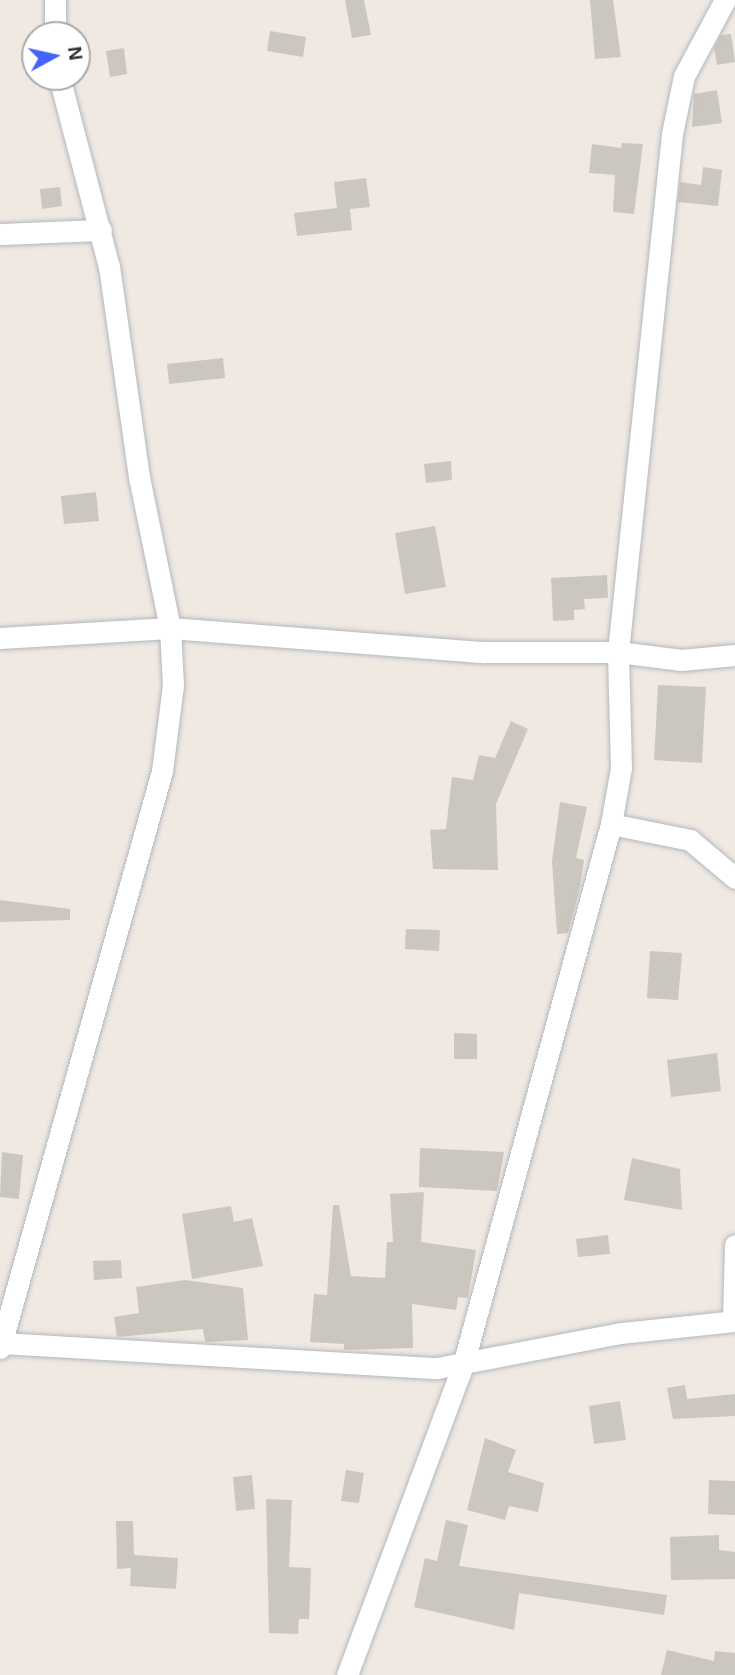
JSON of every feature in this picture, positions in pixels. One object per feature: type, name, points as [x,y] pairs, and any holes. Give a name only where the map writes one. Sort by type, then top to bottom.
[{"type":"street","points":[[55,0],[55,21]]},
{"type":"street","points":[[347,1675],[463,1365],[611,824],[621,768],[618,652],[672,134],[684,76],[725,0]]},
{"type":"street","points":[[62,91],[74,153],[101,229],[170,628],[171,724],[162,771],[4,1301],[1,1345],[391,1369],[463,1365],[621,1333],[734,1321],[735,1245]]},
{"type":"street","points":[[0,234],[101,229]]},
{"type":"street","points":[[0,638],[170,628],[484,652],[618,652],[681,660],[735,655]]},
{"type":"street","points":[[611,824],[690,840],[735,878]]},
{"type":"building","points":[[345,0],[364,0],[371,35],[352,38]]},
{"type":"building","points":[[590,0],[613,0],[621,57],[595,59]]},
{"type":"building","points":[[270,31],[306,37],[303,57],[267,51]]},
{"type":"building","points":[[731,34],[735,62],[717,65],[714,48],[721,35]]},
{"type":"building","points":[[124,48],[127,74],[110,77],[106,51]]},
{"type":"building","points":[[717,90],[722,123],[692,127],[694,94]]},
{"type":"building","points":[[622,143],[643,144],[634,214],[613,212],[615,175],[589,173],[592,144],[621,148]]},
{"type":"building","points":[[703,167],[722,170],[718,206],[678,202],[680,182],[701,185]]},
{"type":"building","points":[[366,178],[370,207],[350,209],[352,230],[297,236],[294,213],[337,208],[334,182]]},
{"type":"building","points":[[60,187],[62,206],[42,209],[40,189]]},
{"type":"building","points":[[223,358],[225,378],[169,384],[167,364]]},
{"type":"building","points":[[451,461],[452,480],[426,483],[424,464]]},
{"type":"building","points":[[96,492],[99,521],[64,524],[61,496]]},
{"type":"building","points":[[435,526],[446,587],[405,594],[395,533]]},
{"type":"building","points":[[607,575],[608,598],[584,599],[585,609],[574,610],[574,620],[553,621],[551,578]]},
{"type":"building","points":[[658,685],[706,687],[702,763],[654,760]]},
{"type":"building","points":[[511,721],[528,729],[496,804],[498,870],[433,869],[430,830],[446,829],[452,777],[473,780],[479,755],[495,758]]},
{"type":"building","points":[[560,802],[587,807],[576,858],[584,860],[580,887],[568,933],[557,934],[552,861]]},
{"type":"building","points":[[0,900],[70,909],[70,920],[0,922]]},
{"type":"building","points":[[406,929],[440,930],[439,951],[405,949]]},
{"type":"building","points":[[650,951],[682,953],[678,1000],[647,998]]},
{"type":"building","points":[[454,1033],[477,1034],[477,1059],[454,1059]]},
{"type":"building","points":[[717,1053],[721,1091],[671,1097],[667,1060]]},
{"type":"building","points":[[420,1148],[504,1152],[497,1191],[419,1187]]},
{"type":"building","points":[[2,1152],[23,1155],[19,1199],[0,1197]]},
{"type":"building","points":[[632,1158],[680,1169],[682,1210],[624,1200]]},
{"type":"building","points":[[424,1192],[421,1242],[476,1250],[468,1298],[458,1297],[456,1310],[412,1304],[413,1348],[344,1350],[344,1344],[310,1342],[314,1294],[327,1295],[333,1205],[339,1205],[351,1276],[385,1278],[387,1242],[393,1242],[390,1194]]},
{"type":"building","points":[[231,1206],[234,1222],[252,1218],[263,1266],[192,1279],[182,1214]]},
{"type":"building","points":[[608,1235],[610,1254],[578,1257],[576,1239]]},
{"type":"building","points":[[121,1260],[122,1278],[94,1280],[93,1261]]},
{"type":"building","points":[[185,1280],[243,1288],[248,1340],[205,1342],[203,1329],[117,1337],[114,1317],[139,1313],[136,1287]]},
{"type":"building","points":[[685,1385],[687,1399],[735,1394],[735,1416],[673,1419],[667,1388]]},
{"type":"building","points":[[620,1401],[626,1440],[594,1444],[589,1406]]},
{"type":"building","points":[[485,1438],[516,1450],[508,1472],[544,1483],[538,1512],[509,1506],[505,1520],[467,1510]]},
{"type":"building","points":[[346,1470],[364,1473],[359,1503],[341,1501]]},
{"type":"building","points":[[252,1475],[255,1509],[236,1511],[233,1477]]},
{"type":"building","points":[[709,1480],[735,1481],[735,1515],[708,1514]]},
{"type":"building","points":[[266,1499],[292,1500],[289,1567],[311,1568],[309,1619],[299,1619],[298,1634],[269,1633]]},
{"type":"building","points":[[446,1520],[468,1525],[459,1566],[667,1595],[664,1615],[519,1593],[514,1630],[414,1607],[425,1558],[437,1561]]},
{"type":"building","points":[[116,1521],[133,1521],[134,1555],[178,1558],[176,1589],[130,1586],[131,1568],[117,1569]]},
{"type":"building","points":[[719,1535],[719,1550],[735,1552],[735,1579],[671,1580],[670,1537]]},
{"type":"building","points":[[667,1650],[714,1661],[715,1651],[735,1653],[735,1675],[661,1675]]}]
